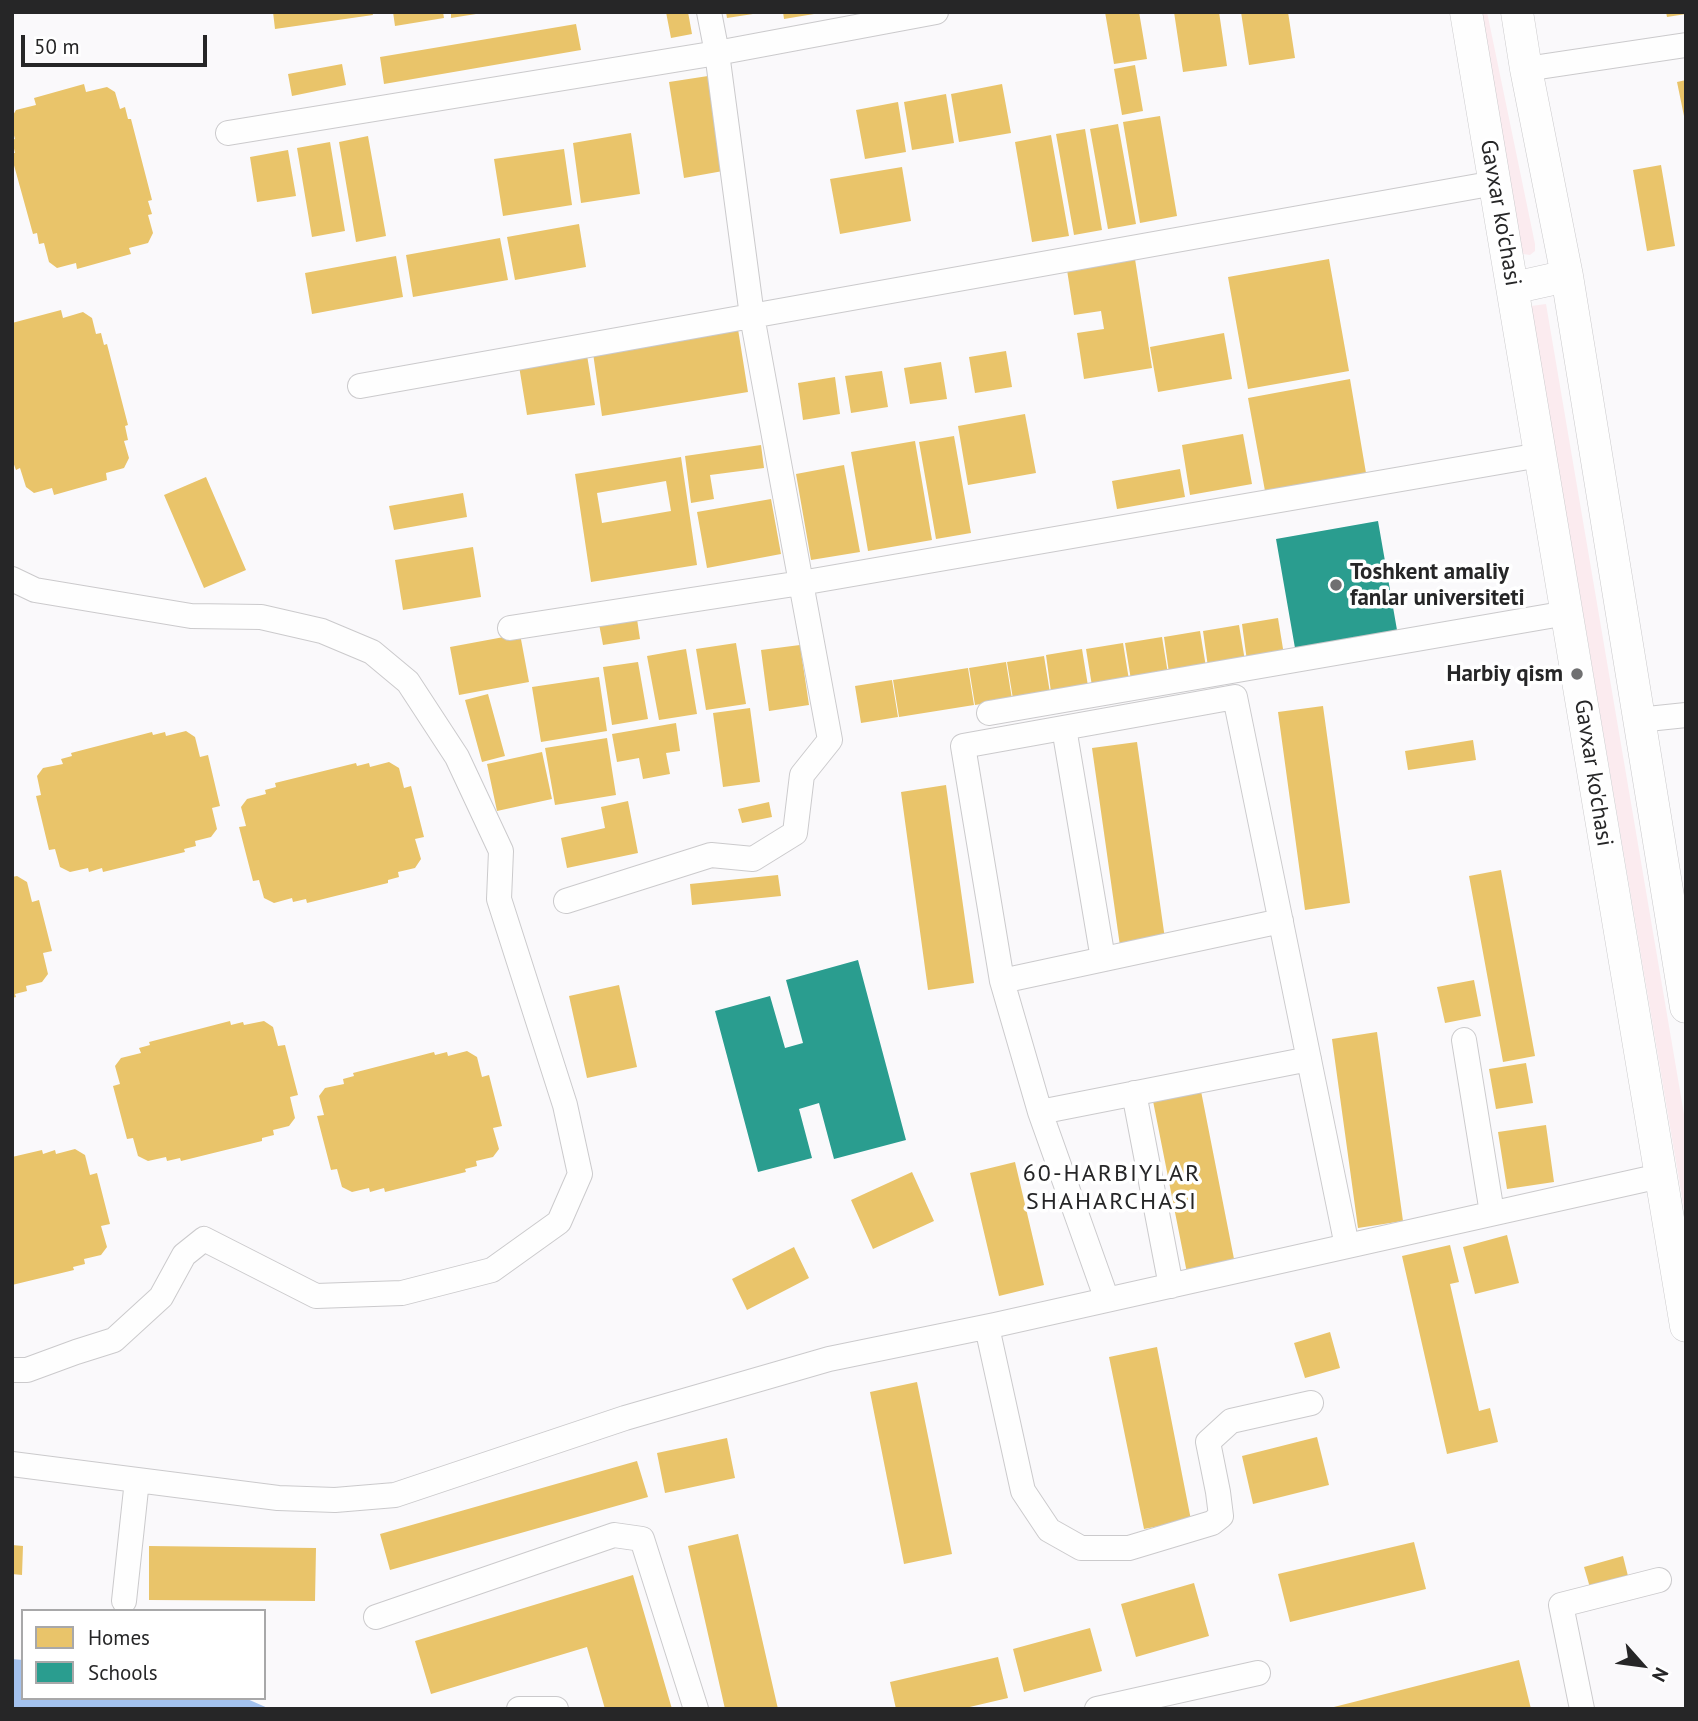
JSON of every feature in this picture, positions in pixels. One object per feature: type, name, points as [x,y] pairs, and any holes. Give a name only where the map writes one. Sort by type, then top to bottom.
[{"type":"main road","name":"Gavxar ko'chasi","points":[[1466,12],[1686,1325]]},
{"type":"main road","points":[[1517,12],[1567,276],[1638,720],[1678,911],[1685,1003]]},
{"type":"main road","points":[[1513,288],[1567,276]]},
{"type":"street","points":[[566,901],[711,855],[753,859],[795,833],[802,775],[830,740],[752,316],[709,12]]},
{"type":"street","points":[[228,133],[717,54],[936,12]]},
{"type":"street","points":[[1526,69],[1686,45]]},
{"type":"street","points":[[360,386],[1495,183]]},
{"type":"street","points":[[510,628],[801,583],[1541,455]]},
{"type":"street","points":[[12,579],[35,590],[191,617],[261,617],[322,631],[372,652],[408,682],[457,757],[501,851],[499,899],[565,1105],[580,1174],[559,1222],[492,1270],[402,1293],[316,1296],[204,1239],[184,1255],[161,1297],[114,1340],[27,1370],[12,1370]]},
{"type":"street","points":[[989,713],[1567,613]]},
{"type":"street","points":[[1107,1300],[1040,1112],[1002,981],[963,746],[1235,697],[1347,1246]]},
{"type":"street","points":[[1638,720],[1686,715]]},
{"type":"street","points":[[1064,728],[1103,959]]},
{"type":"street","points":[[1002,981],[1281,921]]},
{"type":"street","points":[[1464,1040],[1492,1213]]},
{"type":"street","points":[[1040,1112],[1309,1059]]},
{"type":"street","points":[[1134,1093],[1171,1286]]},
{"type":"street","points":[[12,1464],[306,1500],[395,1494],[625,1418],[829,1359],[987,1327],[1660,1176]]},
{"type":"street","points":[[987,1327],[1023,1491],[1049,1530],[1081,1548],[1129,1548],[1212,1523],[1221,1516],[1208,1442],[1231,1421],[1311,1403]]},
{"type":"street","points":[[124,1601],[137,1480]]},
{"type":"street","points":[[376,1617],[614,1535],[642,1539],[696,1709]]},
{"type":"street","points":[[1582,1709],[1560,1605],[1658,1580]]},
{"type":"street","points":[[1097,1709],[1258,1673]]},
{"type":"street","points":[[519,1709],[555,1709]]},
{"type":"shaded area","points":[[1477,12],[1487,12],[1535,244],[1535,251],[1530,255],[1521,251]]},
{"type":"shaded area","points":[[1546,304],[1686,1126],[1686,1221],[1531,306]]},
{"type":"water","points":[[12,1659],[21,1660],[21,1700],[250,1700],[270,1709],[12,1709]]},
{"type":"building: Homes","points":[[273,12],[372,12],[373,15],[275,29]]},
{"type":"building: Homes","points":[[393,12],[443,12],[444,18],[395,26]]},
{"type":"building: Homes","points":[[451,12],[476,12],[476,14],[451,18]]},
{"type":"building: Homes","points":[[666,12],[688,12],[692,34],[671,38]]},
{"type":"building: Homes","points":[[726,12],[753,12],[753,14],[727,18]]},
{"type":"building: Homes","points":[[783,12],[814,12],[814,14],[784,19]]},
{"type":"building: Homes","points":[[1105,12],[1139,12],[1147,59],[1114,64]]},
{"type":"building: Homes","points":[[1174,12],[1219,12],[1227,66],[1183,72]]},
{"type":"building: Homes","points":[[1241,12],[1288,12],[1295,58],[1249,65]]},
{"type":"building: Homes","points":[[1666,12],[1686,12],[1686,14],[1667,17]]},
{"type":"building: Homes","points":[[576,24],[581,50],[384,84],[380,57]]},
{"type":"building: Homes","points":[[342,64],[346,85],[292,96],[288,74]]},
{"type":"building: Homes","points":[[1135,65],[1143,111],[1122,115],[1114,69]]},
{"type":"building: Homes","points":[[708,76],[723,171],[684,178],[669,82]]},
{"type":"building: Homes","points":[[1686,80],[1686,116],[1684,116],[1677,82]]},
{"type":"building: Homes","points":[[84,84],[86,92],[107,87],[115,92],[120,109],[125,107],[128,119],[131,119],[152,200],[148,201],[152,214],[148,215],[153,233],[148,243],[129,248],[131,254],[77,269],[76,263],[57,268],[49,262],[44,243],[39,244],[37,233],[33,234],[12,158],[12,153],[15,153],[12,140],[15,139],[12,117],[16,110],[36,105],[34,98]]},
{"type":"building: Homes","points":[[1002,84],[1011,133],[959,142],[951,94]]},
{"type":"building: Homes","points":[[946,94],[954,143],[912,150],[904,102]]},
{"type":"building: Homes","points":[[898,102],[906,152],[865,159],[856,110]]},
{"type":"building: Homes","points":[[1160,116],[1177,216],[1140,223],[1123,122]]},
{"type":"building: Homes","points":[[1118,124],[1136,224],[1108,229],[1090,129]]},
{"type":"building: Homes","points":[[1085,129],[1102,230],[1074,235],[1056,134]]},
{"type":"building: Homes","points":[[631,133],[640,194],[581,203],[573,143]]},
{"type":"building: Homes","points":[[1051,135],[1069,236],[1032,242],[1015,142]]},
{"type":"building: Homes","points":[[368,136],[386,236],[356,242],[339,142]]},
{"type":"building: Homes","points":[[330,142],[345,231],[312,237],[297,148]]},
{"type":"building: Homes","points":[[564,149],[572,205],[503,216],[494,159]]},
{"type":"building: Homes","points":[[288,150],[296,196],[257,202],[250,157]]},
{"type":"building: Homes","points":[[1661,165],[1675,246],[1647,251],[1633,170]]},
{"type":"building: Homes","points":[[902,167],[911,221],[840,234],[830,179]]},
{"type":"building: Homes","points":[[579,224],[586,267],[515,280],[507,237]]},
{"type":"building: Homes","points":[[500,238],[508,280],[413,297],[406,255]]},
{"type":"building: Homes","points":[[396,256],[403,297],[312,314],[305,273]]},
{"type":"building: Homes","points":[[1135,259],[1152,368],[1084,379],[1077,333],[1104,329],[1101,311],[1074,315],[1067,270]]},
{"type":"building: Homes","points":[[1329,259],[1349,371],[1248,389],[1228,277]]},
{"type":"building: Homes","points":[[61,310],[63,318],[83,312],[92,318],[96,334],[101,333],[104,345],[107,344],[128,425],[125,426],[128,440],[124,441],[129,458],[124,468],[106,473],[107,480],[54,495],[52,488],[34,493],[26,487],[20,468],[16,470],[12,459],[12,323]]},
{"type":"building: Homes","points":[[738,329],[748,392],[602,416],[593,353]]},
{"type":"building: Homes","points":[[1224,333],[1232,379],[1158,392],[1150,347]]},
{"type":"building: Homes","points":[[1006,351],[1012,387],[975,393],[969,357]]},
{"type":"building: Homes","points":[[587,355],[595,405],[527,415],[519,366]]},
{"type":"building: Homes","points":[[941,362],[947,399],[910,404],[904,368]]},
{"type":"building: Homes","points":[[882,371],[888,407],[851,413],[845,376]]},
{"type":"building: Homes","points":[[835,377],[840,414],[803,420],[798,383]]},
{"type":"building: Homes","points":[[1350,379],[1366,473],[1265,491],[1248,398]]},
{"type":"building: Homes","points":[[1025,414],[1036,473],[968,485],[958,426]]},
{"type":"building: Homes","points":[[1243,434],[1252,484],[1190,495],[1182,445]]},
{"type":"building: Homes","points":[[954,436],[971,533],[936,539],[919,442]]},
{"type":"building: Homes","points":[[915,441],[932,540],[868,551],[851,452]]},
{"type":"building: Homes","points":[[761,445],[764,468],[710,475],[714,499],[691,503],[685,456]]},
{"type":"building: Homes","points":[[681,457],[697,565],[591,582],[575,474]],"holes":[[[666,481],[671,511],[602,523],[597,493]]]},
{"type":"building: Homes","points":[[844,465],[860,552],[811,560],[796,474]]},
{"type":"building: Homes","points":[[1180,469],[1185,497],[1117,509],[1112,481]]},
{"type":"building: Homes","points":[[206,477],[246,570],[204,588],[164,495]]},
{"type":"building: Homes","points":[[463,493],[467,517],[394,530],[389,506]]},
{"type":"building: Homes","points":[[771,499],[781,554],[707,568],[697,512]]},
{"type":"building: Homes","points":[[473,547],[481,597],[403,610],[395,560]]},
{"type":"building: Homes","points":[[1278,618],[1284,655],[1247,661],[1242,624]]},
{"type":"building: Homes","points":[[637,619],[640,639],[603,645],[599,624]]},
{"type":"building: Homes","points":[[1239,625],[1245,661],[1208,667],[1203,631]]},
{"type":"building: Homes","points":[[1200,631],[1206,667],[1169,673],[1164,637]]},
{"type":"building: Homes","points":[[520,634],[529,682],[459,695],[450,647]]},
{"type":"building: Homes","points":[[1162,637],[1168,674],[1131,680],[1125,643]]},
{"type":"building: Homes","points":[[736,643],[746,704],[706,710],[696,649]]},
{"type":"building: Homes","points":[[1123,643],[1129,680],[1092,686],[1086,649]]},
{"type":"building: Homes","points":[[800,645],[809,705],[769,711],[761,650]]},
{"type":"building: Homes","points":[[686,649],[697,714],[659,720],[647,656]]},
{"type":"building: Homes","points":[[1082,649],[1088,686],[1051,692],[1046,655]]},
{"type":"building: Homes","points":[[1044,656],[1050,693],[1013,699],[1007,662]]},
{"type":"building: Homes","points":[[638,662],[648,719],[612,725],[603,667]]},
{"type":"building: Homes","points":[[1006,662],[1012,699],[975,705],[969,668]]},
{"type":"building: Homes","points":[[968,668],[974,705],[899,717],[893,680]]},
{"type":"building: Homes","points":[[599,677],[607,731],[541,742],[532,687]]},
{"type":"building: Homes","points":[[892,680],[898,717],[861,723],[855,686]]},
{"type":"building: Homes","points":[[488,694],[505,756],[482,762],[465,700]]},
{"type":"building: Homes","points":[[1323,706],[1350,903],[1305,910],[1278,712]]},
{"type":"building: Homes","points":[[750,708],[760,782],[723,787],[713,713]]},
{"type":"building: Homes","points":[[676,723],[680,751],[666,753],[670,774],[643,779],[639,758],[617,762],[612,734]]},
{"type":"building: Homes","points":[[186,731],[195,737],[200,757],[208,755],[220,806],[212,808],[217,829],[211,837],[195,841],[196,846],[184,849],[185,852],[103,872],[102,868],[89,872],[88,868],[70,872],[60,867],[55,849],[49,850],[36,796],[41,795],[37,776],[43,768],[63,764],[61,759],[72,756],[71,753],[152,732],[153,735],[165,732],[166,736]]},
{"type":"building: Homes","points":[[607,738],[616,795],[555,805],[545,748]]},
{"type":"building: Homes","points":[[1473,740],[1476,760],[1408,770],[1405,751]]},
{"type":"building: Homes","points":[[1137,742],[1165,939],[1120,946],[1092,748]]},
{"type":"building: Homes","points":[[542,752],[552,799],[497,811],[487,764]]},
{"type":"building: Homes","points":[[389,762],[399,768],[404,788],[411,786],[424,837],[415,839],[421,859],[415,868],[398,872],[399,877],[388,880],[388,883],[307,903],[306,899],[293,902],[292,898],[274,903],[264,898],[259,880],[253,881],[239,827],[246,826],[241,807],[247,799],[266,794],[265,790],[276,787],[275,783],[356,763],[357,766],[369,763],[370,767]]},
{"type":"building: Homes","points":[[946,785],[974,983],[928,990],[901,792]]},
{"type":"building: Homes","points":[[628,801],[638,853],[567,868],[561,838],[605,828],[601,807]]},
{"type":"building: Homes","points":[[769,802],[772,817],[742,823],[738,809]]},
{"type":"building: Homes","points":[[1501,870],[1535,1056],[1503,1062],[1469,876]]},
{"type":"building: Homes","points":[[778,875],[781,896],[692,905],[690,884]]},
{"type":"building: Homes","points":[[17,876],[27,882],[32,902],[39,900],[52,951],[43,953],[48,974],[42,982],[26,986],[27,991],[15,994],[16,997],[12,998],[12,877]]},
{"type":"building: Homes","points":[[1474,980],[1481,1016],[1445,1023],[1437,987]]},
{"type":"building: Homes","points":[[619,985],[637,1067],[587,1078],[569,996]]},
{"type":"building: Homes","points":[[230,1021],[231,1025],[243,1022],[244,1025],[264,1021],[273,1027],[278,1046],[285,1045],[298,1095],[290,1097],[295,1118],[289,1126],[273,1130],[274,1135],[262,1138],[262,1141],[181,1161],[180,1158],[167,1161],[166,1157],[148,1161],[138,1156],[133,1138],[127,1139],[113,1086],[120,1084],[115,1066],[121,1058],[141,1053],[139,1048],[150,1045],[149,1042]]},
{"type":"building: Homes","points":[[1377,1032],[1403,1221],[1358,1228],[1332,1039]]},
{"type":"building: Homes","points":[[467,1051],[477,1057],[482,1077],[489,1075],[502,1126],[493,1128],[499,1149],[493,1157],[476,1161],[477,1166],[465,1169],[466,1172],[385,1192],[384,1188],[370,1192],[369,1188],[352,1192],[342,1187],[337,1169],[331,1170],[317,1116],[324,1115],[319,1096],[325,1088],[344,1084],[343,1079],[354,1076],[353,1073],[434,1052],[435,1055],[447,1052],[448,1056]]},
{"type":"building: Homes","points":[[1526,1063],[1533,1103],[1496,1109],[1489,1069]]},
{"type":"building: Homes","points":[[1201,1091],[1235,1264],[1187,1273],[1153,1101]]},
{"type":"building: Homes","points":[[1546,1125],[1554,1182],[1507,1189],[1498,1132]]},
{"type":"building: Homes","points":[[75,1149],[85,1155],[90,1175],[97,1173],[110,1224],[101,1226],[107,1247],[101,1255],[84,1259],[85,1264],[73,1267],[74,1270],[12,1285],[12,1157],[42,1150],[43,1154],[55,1150],[56,1154]]},
{"type":"building: Homes","points":[[1015,1162],[1044,1285],[999,1296],[970,1173]]},
{"type":"building: Homes","points":[[912,1172],[934,1221],[873,1249],[851,1200]]},
{"type":"building: Homes","points":[[1507,1235],[1519,1283],[1475,1294],[1463,1247]]},
{"type":"building: Homes","points":[[1450,1245],[1459,1282],[1450,1284],[1479,1411],[1490,1408],[1498,1442],[1447,1454],[1402,1256]]},
{"type":"building: Homes","points":[[794,1247],[809,1278],[747,1310],[732,1279]]},
{"type":"building: Homes","points":[[1330,1332],[1340,1368],[1305,1378],[1294,1343]]},
{"type":"building: Homes","points":[[1157,1347],[1191,1520],[1144,1529],[1109,1357]]},
{"type":"building: Homes","points":[[917,1382],[952,1554],[904,1564],[870,1392]]},
{"type":"building: Homes","points":[[1317,1437],[1329,1485],[1253,1504],[1242,1456]]},
{"type":"building: Homes","points":[[727,1438],[735,1478],[665,1493],[657,1453]]},
{"type":"building: Homes","points":[[637,1461],[648,1497],[390,1570],[380,1534]]},
{"type":"building: Homes","points":[[738,1534],[778,1709],[725,1709],[688,1546]]},
{"type":"building: Homes","points":[[1414,1542],[1426,1589],[1290,1622],[1278,1574]]},
{"type":"building: Homes","points":[[12,1545],[23,1546],[22,1575],[12,1574]]},
{"type":"building: Homes","points":[[149,1546],[316,1548],[315,1601],[149,1600]]},
{"type":"building: Homes","points":[[1623,1556],[1629,1580],[1591,1591],[1584,1567]]},
{"type":"building: Homes","points":[[633,1575],[672,1709],[605,1709],[587,1647],[431,1694],[415,1641]]},
{"type":"building: Homes","points":[[1194,1583],[1209,1636],[1136,1657],[1121,1604]]},
{"type":"building: Homes","points":[[1090,1628],[1102,1671],[1024,1692],[1013,1649]]},
{"type":"building: Homes","points":[[998,1657],[1008,1698],[961,1709],[896,1709],[890,1682]]},
{"type":"building: Homes","points":[[1519,1660],[1531,1709],[1330,1709],[1330,1708]]},
{"type":"building: Schools","name":"Toshkent amaliy fanlar universiteti","points":[[1378,521],[1397,630],[1295,648],[1276,539]]},
{"type":"building: Schools","points":[[858,960],[906,1140],[834,1159],[819,1103],[799,1109],[812,1158],[758,1172],[715,1011],[770,996],[785,1048],[803,1043],[786,980]]},
{"type":"place","name":"Toshkent amaliy fanlar universiteti","points":[[1336,585]]},
{"type":"place","name":"Harbiy qism","points":[[1577,674]]},
{"type":"district","name":"60-HARBIYLAR SHAHARCHASI","points":[[1112,1188]]}]
